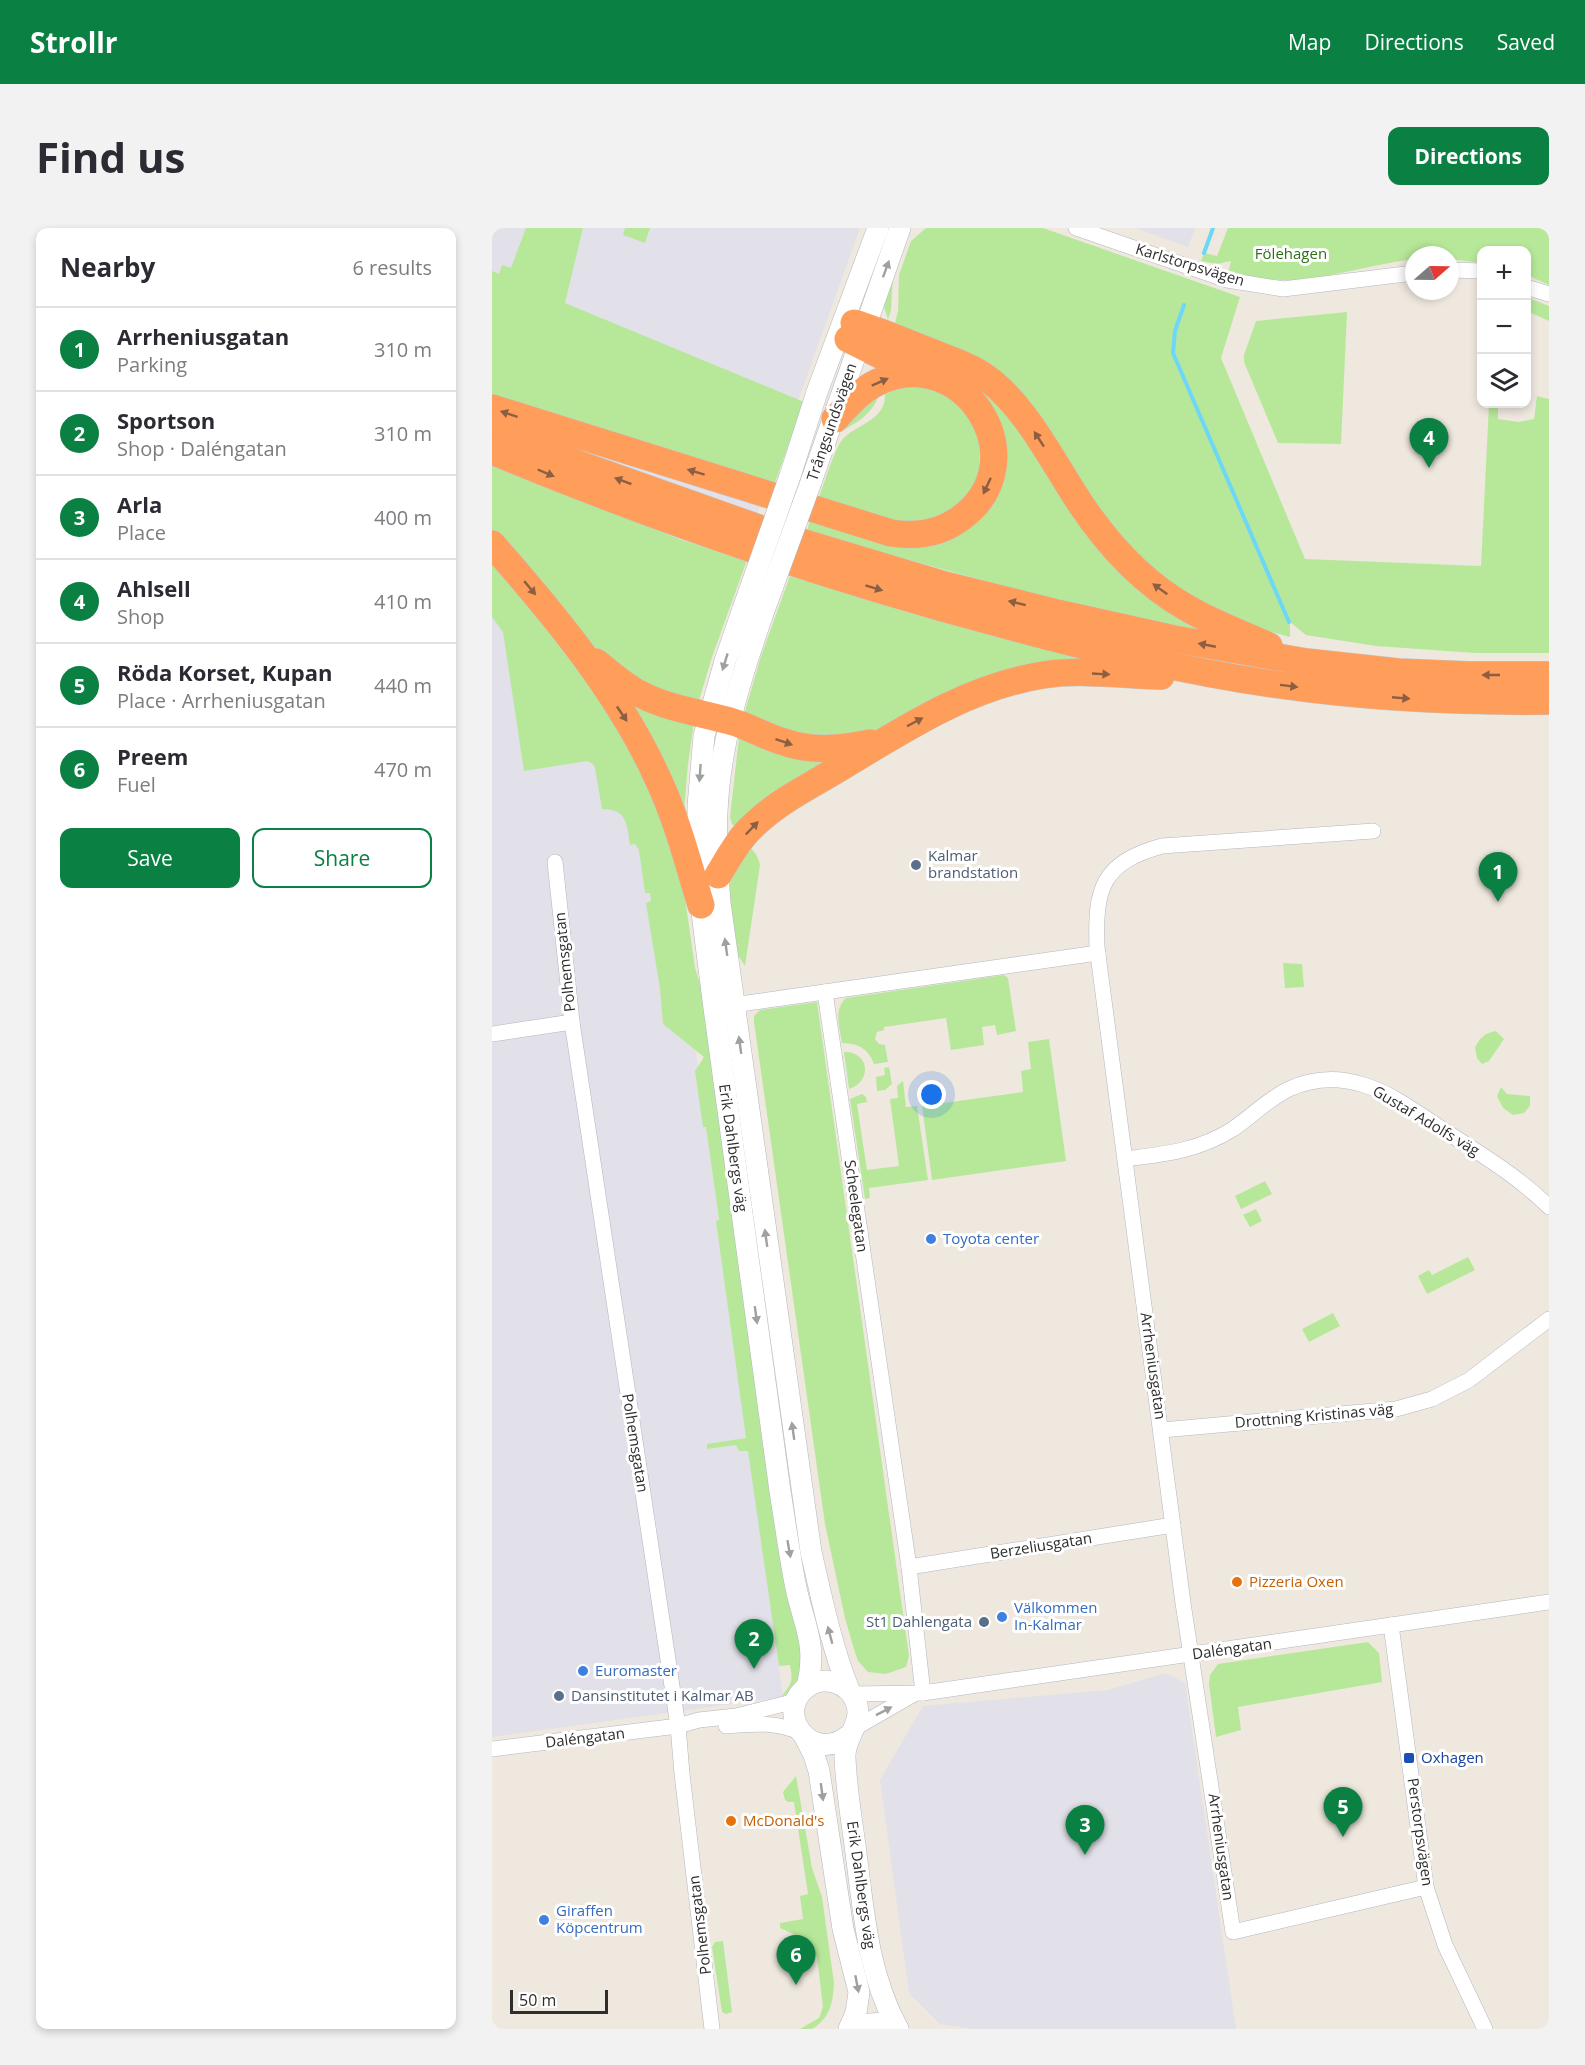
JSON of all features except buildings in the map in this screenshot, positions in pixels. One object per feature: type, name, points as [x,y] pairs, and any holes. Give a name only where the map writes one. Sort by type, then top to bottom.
[{"type":"highway","points":[[492,408],[891,532],[915,534],[941,529],[967,514],[985,492],[994,467],[992,439],[985,421],[975,404],[955,386],[923,372],[857,333]]},
{"type":"highway","points":[[857,333],[970,368],[989,379],[1006,395],[1030,426],[1081,505],[1101,531],[1118,553],[1137,571],[1185,607],[1306,662]]},
{"type":"highway","points":[[835,419],[859,395],[879,381],[923,372]]},
{"type":"highway","points":[[492,427],[578,464],[781,536],[941,584],[1174,639],[1306,662],[1398,672],[1549,675]]},
{"type":"highway","points":[[492,451],[583,489],[777,558],[938,608],[1065,641],[1236,679],[1322,691],[1466,702],[1549,701]]},
{"type":"highway","points":[[492,544],[534,591],[578,648],[628,722],[654,771],[672,812],[701,905]]},
{"type":"highway","points":[[578,648],[620,681],[660,703],[719,718],[800,747],[839,748],[882,741]]},
{"type":"highway","points":[[718,875],[743,837],[768,813],[882,741],[959,700],[1000,685],[1045,675],[1070,673],[1236,679]]},
{"type":"main road","name":"Trångsundsvägen","points":[[752,612],[817,392],[879,228]]},
{"type":"main road","name":"Trångsundsvägen","points":[[803,440],[857,333],[900,228]]},
{"type":"main road","name":"Trångsundsvägen","points":[[752,612],[812,482],[835,419],[857,333],[871,251]]},
{"type":"main road","name":"Erik Dahlbergs väg","points":[[752,612],[737,690],[704,736],[698,806],[701,905],[724,1006],[809,1541],[829,1631],[858,1711],[844,1754],[845,1767],[868,1947],[881,1994],[898,2029]]},
{"type":"main road","name":"Erik Dahlbergs väg","points":[[719,718],[724,748],[717,811],[724,1006],[780,1491],[795,1585],[812,1652],[811,1670],[794,1714],[797,1727],[814,1755],[819,1771],[843,1929],[857,1983],[859,2001],[851,2029],[878,2024],[898,2029]]},
{"type":"main road","points":[[802,1694],[814,1683],[829,1681],[843,1685],[850,1692]]},
{"type":"main road","points":[[803,1735],[819,1744],[827,1745],[842,1741],[851,1732]]},
{"type":"street","name":"Karlstorpsvägen","points":[[1076,228],[1227,280],[1283,290],[1405,274]]},
{"type":"street","points":[[1459,270],[1477,271]]},
{"type":"street","points":[[1531,287],[1549,294]]},
{"type":"street","name":"Arrheniusgatan","points":[[1373,831],[1162,846],[1144,851],[1125,861],[1112,872],[1102,886],[1096,917],[1098,953],[1173,1525],[1233,1932],[1426,1887]]},
{"type":"street","name":"Polhemsgatan","points":[[555,862],[572,1022],[678,1726],[712,2028]]},
{"type":"street","points":[[724,1006],[1098,953]]},
{"type":"street","name":"Scheelegatan","points":[[825,992],[909,1567],[919,1694]]},
{"type":"street","points":[[492,1034],[572,1022]]},
{"type":"street","name":"Gustaf Adolfs väg","points":[[1125,1159],[1200,1146],[1233,1128],[1288,1089],[1309,1082],[1328,1079],[1342,1080],[1363,1084],[1381,1091],[1412,1109],[1529,1187],[1549,1207]]},
{"type":"street","name":"Drottning Kristinas väg","points":[[1162,1430],[1396,1409],[1432,1399],[1469,1380],[1549,1318]]},
{"type":"street","name":"Berzeliusgatan","points":[[909,1567],[1173,1525]]},
{"type":"street","name":"Daléngatan","points":[[850,1692],[919,1694],[1549,1602]]},
{"type":"street","name":"Perstorpsvägen","points":[[1391,1625],[1426,1887],[1445,1946],[1485,2029]]},
{"type":"street","name":"Daléngatan","points":[[492,1749],[678,1726],[699,1720],[735,1716],[802,1694]]},
{"type":"street","name":"Daléngatan","points":[[851,1732],[919,1694]]},
{"type":"street","name":"Daléngatan","points":[[678,1726],[701,1728],[782,1725],[803,1735]]},
{"type":"shaded area","points":[[492,228],[860,228],[699,676],[670,860],[783,1697],[492,1737]]},
{"type":"shaded area","points":[[1136,228],[1195,228],[1188,247]]},
{"type":"shaded area","points":[[1166,1673],[1185,1683],[1236,2029],[973,2029],[940,2024],[909,1993],[880,1780],[923,1706],[1108,1690]]},
{"type":"green space","points":[[526,228],[583,228],[565,303],[804,402],[773,488],[492,397],[492,271],[499,274],[502,265],[511,268]]},
{"type":"green space","points":[[625,228],[650,228],[645,243],[623,235]]},
{"type":"green space","points":[[926,228],[1043,228],[1240,297],[1221,358],[1305,559],[1481,566],[1489,408],[1498,408],[1498,419],[1519,422],[1534,419],[1537,396],[1549,399],[1549,653],[1475,653],[1376,646],[1306,635],[1290,622],[1290,637],[1243,624],[1175,590],[1121,543],[1042,425],[894,327],[898,311],[899,275],[911,241]]},
{"type":"green space","name":"Fölehagen","points":[[1228,228],[1549,228],[1549,285],[1531,277],[1531,246],[1477,246],[1477,262],[1459,260],[1459,246],[1405,246],[1405,260],[1294,280],[1228,273],[1231,261],[1217,264],[1201,261],[1204,253],[1217,256]]},
{"type":"green space","points":[[893,275],[891,310],[888,320],[884,306]]},
{"type":"green space","points":[[1531,299],[1549,306],[1549,321],[1531,313]]},
{"type":"green space","points":[[1347,312],[1341,444],[1278,443],[1244,362],[1244,355],[1256,321]]},
{"type":"green space","points":[[966,382],[983,385],[1031,442],[1212,632],[1156,622],[1026,591],[807,530],[811,517],[896,542],[991,501]]},
{"type":"green space","points":[[897,385],[942,389],[980,430],[979,483],[950,516],[906,526],[817,502],[842,440],[877,415],[885,399],[884,389]]},
{"type":"green space","points":[[880,392],[868,412],[837,434]]},
{"type":"green space","points":[[492,465],[682,540],[747,560],[712,657],[698,704],[633,681],[585,640],[492,533]]},
{"type":"green space","points":[[492,559],[605,706],[659,806],[685,898],[695,968],[704,997],[804,1647],[801,1669],[796,1683],[788,1693],[781,1697],[791,1682],[791,1671],[790,1665],[779,1666],[748,1451],[739,1451],[736,1445],[707,1449],[707,1444],[746,1438],[716,1221],[719,1220],[706,1127],[703,1127],[695,1071],[704,1057],[663,1024],[660,989],[646,903],[651,901],[650,893],[645,893],[639,850],[635,844],[630,845],[626,824],[621,815],[602,809],[593,764],[587,761],[524,771],[503,632],[492,617]]},
{"type":"green space","points":[[790,576],[903,611],[1116,666],[950,695],[873,731],[823,741],[744,715],[761,656]]},
{"type":"green space","points":[[624,699],[694,722],[683,822]]},
{"type":"green space","points":[[739,737],[838,759],[738,830],[732,824],[730,817]]},
{"type":"green space","points":[[744,843],[755,852],[760,865],[745,966],[737,954],[728,893]]},
{"type":"green space","points":[[1283,963],[1302,964],[1304,987],[1285,988]]},
{"type":"green space","points":[[1004,975],[1008,978],[1016,1031],[997,1035],[995,1025],[982,1027],[984,1045],[951,1050],[946,1018],[884,1027],[884,1030],[877,1032],[875,1039],[879,1044],[885,1045],[888,1062],[874,1064],[869,1054],[862,1048],[842,1043],[838,1014],[846,998]]},
{"type":"green space","points":[[817,1002],[909,1656],[906,1667],[886,1674],[868,1672],[858,1661],[845,1618],[825,1524],[754,1022],[754,1016],[760,1010]]},
{"type":"green space","points":[[1496,1031],[1504,1039],[1489,1061],[1482,1064],[1477,1058],[1475,1047],[1484,1036]]},
{"type":"green space","points":[[1049,1039],[1066,1161],[932,1180],[922,1106],[1023,1092],[1021,1071],[1031,1069],[1028,1042]]},
{"type":"green space","points":[[844,1052],[859,1056],[865,1067],[862,1080],[849,1089]]},
{"type":"green space","points":[[889,1067],[892,1084],[885,1090],[877,1091],[876,1077],[885,1075],[884,1068]]},
{"type":"green space","points":[[903,1081],[906,1107],[917,1106],[928,1180],[869,1188],[870,1198],[865,1199],[850,1099],[862,1094],[866,1097],[867,1102],[857,1104],[867,1170],[899,1166],[890,1099],[898,1098],[897,1086]]},
{"type":"green space","points":[[1501,1087],[1507,1094],[1530,1096],[1530,1106],[1524,1113],[1513,1115],[1503,1108],[1497,1096]]},
{"type":"green space","points":[[1265,1181],[1272,1194],[1241,1209],[1235,1196]]},
{"type":"green space","points":[[1256,1209],[1262,1221],[1250,1227],[1243,1215]]},
{"type":"green space","points":[[1468,1257],[1475,1270],[1427,1294],[1418,1276],[1429,1270],[1432,1275]]},
{"type":"green space","points":[[1333,1313],[1340,1326],[1309,1342],[1302,1329]]},
{"type":"green space","points":[[1368,1642],[1379,1653],[1382,1682],[1238,1707],[1241,1730],[1216,1737],[1209,1684],[1210,1675],[1218,1664]]},
{"type":"green space","points":[[796,1776],[812,1868],[822,1897],[834,1983],[833,1997],[827,2015],[812,2029],[800,2029],[819,2018],[823,2007],[817,1957],[793,1934],[780,1928],[780,1923],[803,1919],[800,1896],[808,1894],[794,1802],[785,1800],[783,1792]]},
{"type":"green space","points":[[723,1941],[732,2012],[726,2014],[722,2012],[712,1947],[715,1942]]},
{"type":"waterway","points":[[1204,253],[1213,228]]},
{"type":"waterway","points":[[1184,305],[1175,331],[1173,353],[1289,622]]},
{"type":"place","name":"Ahlsell","points":[[1429,468]]},
{"type":"place","name":"Kalmar brandstation","points":[[916,865]]},
{"type":"place","name":"Arrheniusgatan","points":[[1498,902]]},
{"type":"place","name":"Toyota center","points":[[931,1239]]},
{"type":"place","name":"Pizzeria Oxen","points":[[1237,1582]]},
{"type":"place","name":"Välkommen In-Kalmar","points":[[1002,1617]]},
{"type":"place","name":"St1 Dahlengata","points":[[984,1622]]},
{"type":"place","name":"Sportson","points":[[754,1669]]},
{"type":"place","name":"Euromaster","points":[[583,1671]]},
{"type":"place","name":"Dansinstitutet i Kalmar AB","points":[[559,1696]]},
{"type":"place","name":"Oxhagen","points":[[1409,1758]]},
{"type":"place","name":"McDonald's","points":[[731,1821]]},
{"type":"place","name":"Röda Korset, Kupan","points":[[1343,1837]]},
{"type":"place","name":"Arla","points":[[1085,1855]]},
{"type":"place","name":"Giraffen Köpcentrum","points":[[544,1920]]},
{"type":"place","name":"Preem","points":[[796,1985]]}]
